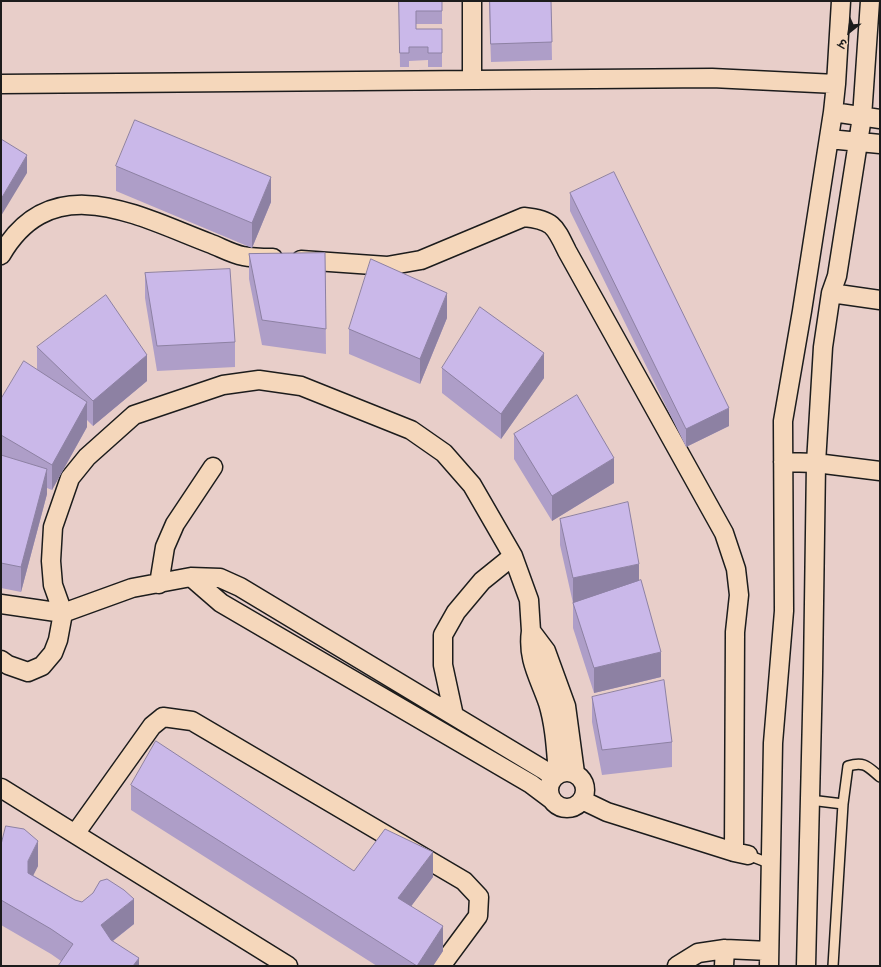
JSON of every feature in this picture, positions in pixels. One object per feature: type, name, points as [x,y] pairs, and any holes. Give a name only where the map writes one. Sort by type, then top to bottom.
[{"type":"street","points":[[472,1],[472,80]]},
{"type":"street","points":[[677,966],[698,953],[725,957],[769,958],[773,743],[784,612],[783,421],[833,112],[841,1]]},
{"type":"street","points":[[806,966],[816,463],[823,347],[831,293],[837,276],[862,117],[870,1]]},
{"type":"street","points":[[1,84],[712,78],[836,84]]},
{"type":"street","points":[[833,112],[880,119]]},
{"type":"street","points":[[829,139],[880,144]]},
{"type":"street","points":[[1,255],[8,243],[28,223],[50,209],[78,204],[100,205],[133,214],[243,256],[387,266],[420,260],[524,217],[542,219],[556,229],[570,258],[724,533],[736,569],[739,595],[735,632],[741,854],[607,812],[582,800]]},
{"type":"street","points":[[831,293],[880,300]]},
{"type":"street","points":[[1,660],[8,665],[28,672],[42,666],[53,653],[58,640],[63,613],[53,585],[51,561],[53,527],[70,478],[86,457],[134,415],[223,385],[259,380],[301,386],[411,430],[444,453],[472,485],[513,556],[529,600],[531,631],[546,651],[566,706],[562,775],[550,784],[549,792],[551,799]]},
{"type":"street","points":[[783,462],[816,463],[880,471]]},
{"type":"street","points":[[159,584],[165,547],[175,524],[213,468]]},
{"type":"street","points":[[454,716],[444,665],[443,635],[456,612],[482,581],[513,556]]},
{"type":"street","points":[[1,604],[63,613],[132,588],[191,577],[220,578],[240,587],[544,770],[583,782],[584,795],[582,800],[578,805],[566,808],[555,804],[551,799],[531,784],[221,603],[191,577]]},
{"type":"street","points":[[75,834],[152,726],[163,717],[192,720],[464,881],[479,897],[478,916],[441,966]]},
{"type":"street","points":[[1,788],[288,966]]},
{"type":"lane","points":[[833,966],[843,804],[848,766],[864,764],[880,777]]},
{"type":"lane","points":[[810,800],[843,804]]},
{"type":"lane","points":[[741,854],[771,864]]},
{"type":"building","points":[[399,1],[442,1],[442,11],[416,11],[416,29],[442,29],[442,53],[428,53],[428,47],[409,47],[409,53],[400,53]]},
{"type":"building","points":[[490,1],[551,1],[552,42],[491,44]]},
{"type":"building","points":[[135,120],[271,177],[252,223],[116,166]]},
{"type":"building","points":[[1,139],[27,155],[1,199]]},
{"type":"building","points":[[614,172],[729,408],[686,429],[570,193]]},
{"type":"building","points":[[325,253],[326,329],[262,320],[249,254]]},
{"type":"building","points":[[371,259],[447,293],[420,359],[349,329]]},
{"type":"building","points":[[230,269],[235,342],[157,346],[145,273]]},
{"type":"building","points":[[106,295],[147,355],[93,401],[37,347]]},
{"type":"building","points":[[480,307],[544,353],[501,414],[442,368]]},
{"type":"building","points":[[24,361],[87,402],[52,465],[1,435],[1,399]]},
{"type":"building","points":[[577,395],[614,458],[552,496],[514,434]]},
{"type":"building","points":[[1,455],[47,469],[21,567],[1,563]]},
{"type":"building","points":[[628,502],[639,564],[573,578],[560,519]]},
{"type":"building","points":[[641,580],[661,652],[594,668],[573,603]]},
{"type":"building","points":[[664,680],[672,742],[602,750],[592,697]]},
{"type":"building","points":[[156,741],[354,871],[385,829],[433,852],[398,898],[443,926],[417,966],[131,785]]},
{"type":"building","points":[[6,826],[24,829],[38,841],[28,861],[28,873],[75,900],[82,902],[93,893],[100,881],[107,879],[124,890],[134,899],[101,925],[111,940],[139,958],[133,966],[58,966],[73,944],[51,929],[1,900],[1,845]]}]
